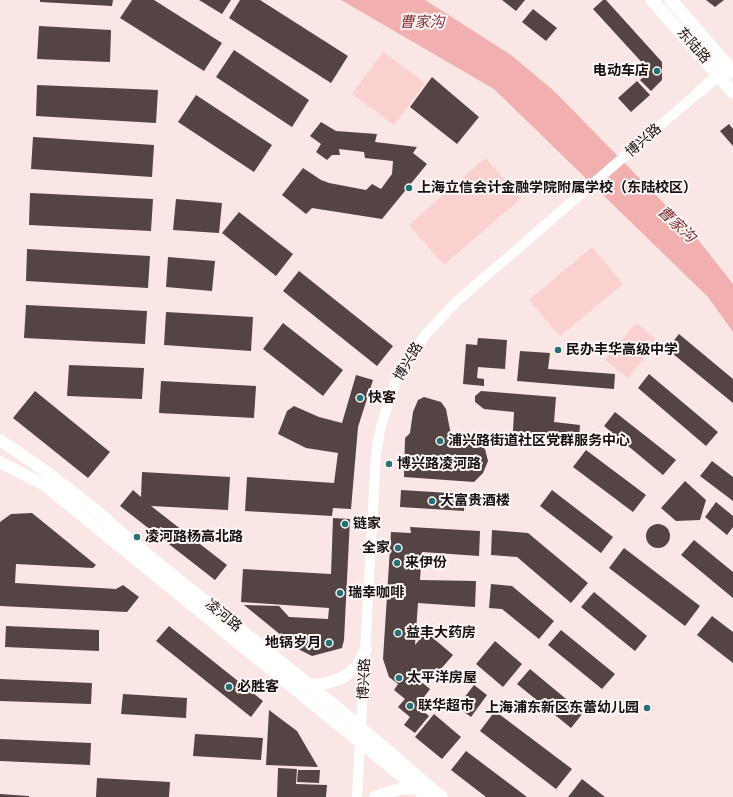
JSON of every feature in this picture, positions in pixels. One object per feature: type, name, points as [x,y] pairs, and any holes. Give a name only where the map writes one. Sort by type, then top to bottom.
[{"type":"main road","name":"东陆路","points":[[652,0],[728,69]]},
{"type":"main road","name":"东陆路","points":[[671,0],[728,69],[733,92]]},
{"type":"street","name":"博兴路","points":[[357,797],[362,730],[376,453],[381,426],[395,384],[418,345],[445,312],[728,69]]},
{"type":"street","name":"凌河路","points":[[0,440],[52,476],[99,513],[132,542],[307,684],[442,797]]},
{"type":"street","name":"凌河路","points":[[0,462],[46,486],[427,797]]},
{"type":"street","points":[[307,684],[320,685],[342,678],[356,667],[366,649]]},
{"type":"street","points":[[375,797],[399,789],[416,788]]},
{"type":"shaded area","points":[[383,52],[425,83],[394,125],[352,94]]},
{"type":"shaded area","points":[[485,158],[521,198],[444,265],[409,225]]},
{"type":"shaded area","points":[[592,247],[623,284],[560,336],[529,300]]},
{"type":"shaded area","points":[[636,323],[658,341],[628,378],[605,360]]},
{"type":"water","name":"曹家沟","points":[[341,0],[425,0],[511,55],[554,91],[692,232],[733,284],[733,332],[708,297],[494,89]]},
{"type":"building","points":[[40,0],[113,0],[112,6],[40,2]]},
{"type":"building","points":[[132,0],[154,0],[222,43],[204,71],[120,18]]},
{"type":"building","points":[[199,0],[231,0],[222,14]]},
{"type":"building","points":[[240,0],[260,0],[348,56],[331,83],[229,18]]},
{"type":"building","points":[[502,0],[525,0],[516,11]]},
{"type":"building","points":[[603,0],[606,0],[662,62],[662,80],[651,91],[640,80],[647,74],[647,68],[593,9]]},
{"type":"building","points":[[706,0],[724,0],[715,7]]},
{"type":"building","points":[[533,9],[557,28],[546,41],[522,22]]},
{"type":"building","points":[[39,26],[111,30],[110,62],[37,59]]},
{"type":"building","points":[[234,50],[309,100],[292,127],[216,77]]},
{"type":"building","points":[[432,77],[479,117],[457,144],[410,107]]},
{"type":"building","points":[[637,81],[650,95],[631,112],[618,98]]},
{"type":"building","points":[[37,85],[158,90],[156,123],[36,116]]},
{"type":"building","points":[[196,95],[272,145],[254,172],[178,122]]},
{"type":"building","points":[[321,122],[336,131],[377,134],[375,142],[417,147],[413,153],[427,164],[382,219],[312,208],[306,214],[282,195],[303,168],[321,180],[329,183],[366,190],[372,184],[381,189],[392,174],[393,161],[365,158],[364,152],[339,149],[340,155],[332,155],[327,160],[316,152],[321,144],[310,136]]},
{"type":"building","points":[[729,124],[733,129],[733,146],[720,131]]},
{"type":"building","points":[[33,137],[154,145],[152,177],[31,169]]},
{"type":"building","points":[[30,193],[153,199],[151,231],[29,225]]},
{"type":"building","points":[[176,199],[222,203],[219,233],[173,230]]},
{"type":"building","points":[[239,212],[293,254],[276,276],[222,233]]},
{"type":"building","points":[[27,249],[150,256],[148,288],[26,281]]},
{"type":"building","points":[[168,257],[215,261],[212,291],[166,287]]},
{"type":"building","points":[[299,271],[393,346],[377,366],[283,291]]},
{"type":"building","points":[[26,305],[147,311],[145,344],[24,338]]},
{"type":"building","points":[[166,312],[253,317],[251,351],[164,345]]},
{"type":"building","points":[[283,323],[343,370],[323,396],[263,349]]},
{"type":"building","points":[[679,334],[733,379],[733,403],[667,349]]},
{"type":"building","points":[[478,338],[507,340],[505,369],[478,367],[477,378],[484,379],[484,386],[463,384],[466,344],[477,345]]},
{"type":"building","points":[[520,351],[550,353],[548,369],[615,374],[614,389],[517,381]]},
{"type":"building","points":[[69,365],[144,368],[142,399],[67,396]]},
{"type":"building","points":[[649,374],[718,432],[706,446],[638,388]]},
{"type":"building","points":[[356,375],[373,380],[358,427],[351,509],[333,508],[332,516],[245,511],[247,477],[334,483],[338,453],[306,448],[278,434],[287,411],[294,406],[319,417],[342,423]]},
{"type":"building","points":[[161,381],[256,386],[254,418],[159,413]]},
{"type":"building","points":[[35,391],[110,452],[88,478],[13,418]]},
{"type":"building","points":[[481,391],[556,397],[554,422],[580,425],[579,437],[513,431],[514,412],[484,409],[475,402],[475,396]]},
{"type":"building","name":"浦兴路街道社区党群服务中心","points":[[424,397],[441,402],[446,409],[451,435],[476,438],[477,444],[485,449],[488,461],[483,473],[474,482],[404,477],[405,438],[410,433],[413,412],[418,400]]},
{"type":"building","points":[[615,412],[676,460],[663,475],[604,426]]},
{"type":"building","points":[[586,450],[646,495],[633,512],[573,467]]},
{"type":"building","points":[[712,461],[733,477],[733,501],[700,476]]},
{"type":"building","points":[[142,472],[230,477],[228,510],[151,506],[227,565],[215,580],[120,506],[133,490],[141,497]]},
{"type":"building","points":[[685,481],[706,500],[700,520],[676,521],[661,508]]},
{"type":"building","name":"大富贵酒楼","points":[[401,490],[465,494],[464,511],[400,507]]},
{"type":"building","points":[[552,490],[613,537],[601,553],[540,506]]},
{"type":"building","points":[[716,502],[733,516],[733,527],[727,535],[705,517]]},
{"type":"building","points":[[32,513],[96,565],[93,568],[16,564],[15,583],[116,589],[123,585],[139,597],[127,612],[0,606],[0,522],[11,514]]},
{"type":"building","points":[[333,518],[350,519],[344,640],[342,648],[312,656],[298,649],[244,605],[279,606],[289,617],[328,619],[329,608],[241,602],[243,569],[331,574]]},
{"type":"building","points":[[658,524],[667,527],[670,536],[667,545],[658,548],[649,545],[646,536],[649,527]]},
{"type":"building","points":[[410,527],[480,531],[479,556],[422,552],[420,580],[476,581],[475,607],[418,603],[415,645],[426,632],[453,655],[434,677],[427,670],[419,680],[430,689],[424,697],[431,704],[424,712],[429,716],[415,733],[404,725],[410,717],[398,707],[405,699],[394,690],[398,684],[389,677],[383,659],[391,532],[411,533]]},
{"type":"building","points":[[492,530],[528,533],[588,583],[571,603],[517,557],[491,555]]},
{"type":"building","points":[[694,540],[733,572],[733,598],[681,555]]},
{"type":"building","points":[[624,548],[700,606],[685,626],[609,568]]},
{"type":"building","points":[[491,584],[512,586],[554,621],[539,639],[502,609],[489,608]]},
{"type":"building","points":[[594,592],[647,636],[635,651],[581,607]]},
{"type":"building","points":[[712,616],[733,632],[733,663],[697,635]]},
{"type":"building","points":[[6,626],[99,630],[99,651],[5,647]]},
{"type":"building","points":[[169,626],[263,701],[251,717],[156,641]]},
{"type":"building","points":[[561,630],[615,674],[602,689],[548,645]]},
{"type":"building","points":[[495,641],[522,664],[503,687],[476,664]]},
{"type":"building","points":[[530,669],[583,713],[571,728],[517,684]]},
{"type":"building","points":[[0,679],[92,683],[91,704],[0,701]]},
{"type":"building","points":[[474,685],[487,695],[471,717],[457,707]]},
{"type":"building","points":[[123,694],[187,698],[186,718],[121,714]]},
{"type":"building","points":[[269,710],[297,731],[318,767],[266,765]]},
{"type":"building","points":[[495,711],[572,769],[556,789],[480,731]]},
{"type":"building","points":[[434,714],[461,737],[442,759],[415,737]]},
{"type":"building","points":[[195,734],[263,738],[261,760],[193,756]]},
{"type":"building","points":[[0,739],[91,743],[90,765],[0,761]]},
{"type":"building","points":[[466,751],[527,797],[486,797],[451,770]]},
{"type":"building","points":[[278,768],[297,769],[296,784],[327,785],[326,797],[277,797]]},
{"type":"building","points":[[298,770],[320,770],[319,783],[297,782]]},
{"type":"building","points":[[97,778],[170,782],[169,797],[96,797]]},
{"type":"building","points":[[582,779],[605,797],[568,797]]},
{"type":"building","points":[[0,794],[29,796],[29,797],[0,797]]},
{"type":"place","name":"电动车店","points":[[657,71]]},
{"type":"place","name":"上海立信会计金融学院附属学校（东陆校区）","points":[[409,188]]},
{"type":"place","name":"民办丰华高级中学","points":[[558,350]]},
{"type":"place","name":"快客","points":[[360,398]]},
{"type":"place","name":"浦兴路街道社区党群服务中心","points":[[440,441]]},
{"type":"place","name":"博兴路凌河路","points":[[389,464]]},
{"type":"place","name":"大富贵酒楼","points":[[432,501]]},
{"type":"place","name":"链家","points":[[345,524]]},
{"type":"place","name":"凌河路杨高北路","points":[[137,537]]},
{"type":"place","name":"全家","points":[[398,548]]},
{"type":"place","name":"来伊份","points":[[397,563]]},
{"type":"place","name":"瑞幸咖啡","points":[[340,593]]},
{"type":"place","name":"益丰大药房","points":[[398,633]]},
{"type":"place","name":"地锅岁月","points":[[329,643]]},
{"type":"place","name":"太平洋房屋","points":[[399,678]]},
{"type":"place","name":"必胜客","points":[[229,687]]},
{"type":"place","name":"联华超市","points":[[410,706]]},
{"type":"place","name":"上海浦东新区东蕾幼儿园","points":[[647,708]]}]
